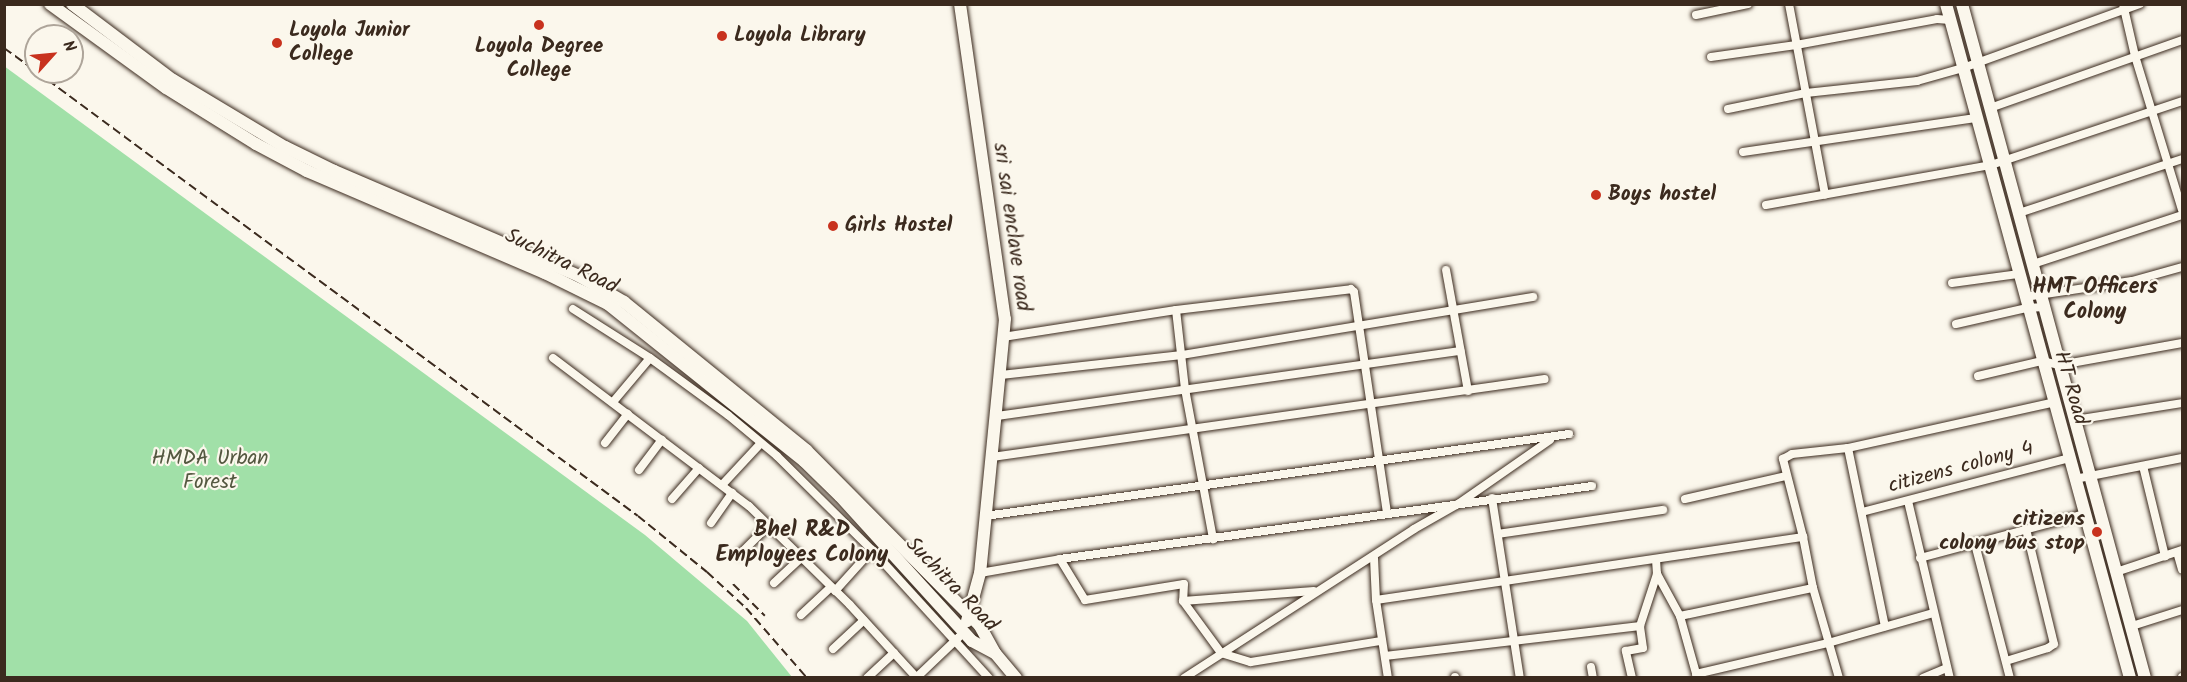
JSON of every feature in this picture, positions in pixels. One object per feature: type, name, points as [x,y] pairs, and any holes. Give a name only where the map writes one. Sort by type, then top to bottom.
[{"type":"main road","name":"Suchitra Road","points":[[50,4],[166,88],[256,144],[307,171],[547,269],[594,284],[624,302],[806,450],[969,615],[986,635],[995,653]]},
{"type":"main road","name":"Suchitra Road","points":[[72,4],[173,80],[285,147],[547,269],[608,304],[804,460],[840,496],[960,636],[995,653]]},
{"type":"main road","name":"sri sai enclave road","points":[[960,4],[1005,319],[980,573],[969,615],[960,636]]},
{"type":"main road","name":"HT Road","points":[[1946,4],[2130,678]]},
{"type":"main road","name":"HT Road","points":[[1963,5],[2145,678]]},
{"type":"main road","points":[[995,653],[1016,678]]},
{"type":"street","points":[[1696,15],[1748,4]]},
{"type":"street","points":[[1789,4],[1825,195]]},
{"type":"street","points":[[1728,109],[1806,93],[1917,81],[1964,68],[2124,7],[2140,4]]},
{"type":"street","points":[[2124,7],[2135,56],[2182,210]]},
{"type":"street","points":[[1711,57],[1797,45],[1936,19],[1950,20]]},
{"type":"street","points":[[1990,108],[2182,40]]},
{"type":"street","points":[[1766,205],[1991,165],[2182,101]]},
{"type":"street","points":[[1743,152],[1976,118]]},
{"type":"street","points":[[2019,213],[2182,159]]},
{"type":"street","points":[[2033,264],[2182,215]]},
{"type":"street","points":[[1956,324],[2026,302],[2041,293],[2132,281],[2182,267]]},
{"type":"street","points":[[1446,270],[1468,391]]},
{"type":"street","points":[[1952,283],[2019,274]]},
{"type":"street","points":[[1003,337],[1176,310],[1351,289],[1354,292],[1387,513]]},
{"type":"street","points":[[1001,375],[1182,355],[1533,297]]},
{"type":"street","points":[[2026,302],[2044,306]]},
{"type":"street","points":[[573,309],[650,358],[761,443],[829,506],[960,636],[988,678]]},
{"type":"street","points":[[1176,310],[1185,389],[1214,539]]},
{"type":"street","points":[[1978,376],[2042,361],[2060,365],[2182,343]]},
{"type":"street","points":[[996,416],[1460,351]]},
{"type":"street","points":[[554,358],[732,493],[833,589],[917,677],[960,636]]},
{"type":"street","points":[[613,402],[650,358]]},
{"type":"street","points":[[992,457],[1372,406],[1545,379]]},
{"type":"street","points":[[1839,678],[1813,588],[1803,537],[1783,459],[1792,454],[1848,448],[2055,402]]},
{"type":"street","points":[[2075,420],[2182,403]]},
{"type":"street","points":[[605,443],[628,414]]},
{"type":"street","points":[[985,516],[1569,434]]},
{"type":"street","points":[[1184,678],[1318,590],[1374,558],[1414,529],[1458,504],[1553,438]]},
{"type":"street","points":[[639,470],[662,440]]},
{"type":"street","points":[[722,485],[761,443]]},
{"type":"street","points":[[1848,448],[1885,626]]},
{"type":"street","name":"citizens colony 4","points":[[1863,512],[2069,458]]},
{"type":"street","points":[[2074,479],[2182,458]]},
{"type":"street","points":[[2143,466],[2165,556]]},
{"type":"street","points":[[672,499],[699,468]]},
{"type":"street","points":[[1685,499],[1786,476]]},
{"type":"street","points":[[980,573],[1060,559],[1592,486]]},
{"type":"street","points":[[711,523],[732,493]]},
{"type":"street","points":[[1492,498],[1520,678]]},
{"type":"street","points":[[1908,501],[1949,673],[1923,678]]},
{"type":"street","points":[[1498,534],[1663,510]]},
{"type":"street","points":[[1920,558],[2084,514]]},
{"type":"street","points":[[740,554],[768,526]]},
{"type":"street","points":[[2006,661],[2054,644],[2026,529]]},
{"type":"street","points":[[1376,600],[1803,537]]},
{"type":"street","points":[[1975,544],[2010,678]]},
{"type":"street","points":[[801,615],[833,589],[873,550]]},
{"type":"street","points":[[2116,572],[2180,551],[2182,569]]},
{"type":"street","points":[[774,583],[801,558]]},
{"type":"street","points":[[1374,558],[1376,600],[1388,678]]},
{"type":"street","points":[[1060,559],[1084,600],[1184,584],[1183,601],[1221,653],[1251,662],[1381,641]]},
{"type":"street","points":[[1632,678],[1626,651],[1643,648],[1640,626],[1657,574],[1656,560]]},
{"type":"street","points":[[1657,574],[1680,616],[1696,676],[1828,643],[1933,613]]},
{"type":"street","points":[[1680,616],[1813,588]]},
{"type":"street","points":[[1183,601],[1318,590]]},
{"type":"street","points":[[2132,626],[2182,610]]},
{"type":"street","points":[[833,649],[864,620]]},
{"type":"street","points":[[1385,656],[1640,626]]},
{"type":"street","points":[[867,678],[894,652]]},
{"type":"street","points":[[1591,667],[1593,678]]},
{"type":"green space","name":"HMDA Urban Forest","points":[[4,66],[24,81],[24,84],[29,84],[645,535],[747,621],[792,677],[5,677]]},
{"type":"railway","points":[[4,48],[24,62]]},
{"type":"railway","points":[[53,84],[638,516],[707,572],[746,608],[807,678]]},
{"type":"railway","points":[[733,584],[765,616]]},
{"type":"place","name":"Loyola Degree College","points":[[539,25]]},
{"type":"place","name":"Loyola Library","points":[[722,36]]},
{"type":"place","name":"Loyola Junior College","points":[[277,43]]},
{"type":"place","name":"Boys hostel","points":[[1596,195]]},
{"type":"place","name":"Girls Hostel","points":[[833,226]]},
{"type":"place","name":"citizens colony bus stop","points":[[2097,532]]},
{"type":"district","name":"HMT Officers Colony","points":[[2095,300]]},
{"type":"district","name":"Bhel R&D Employees Colony","points":[[802,542]]}]
